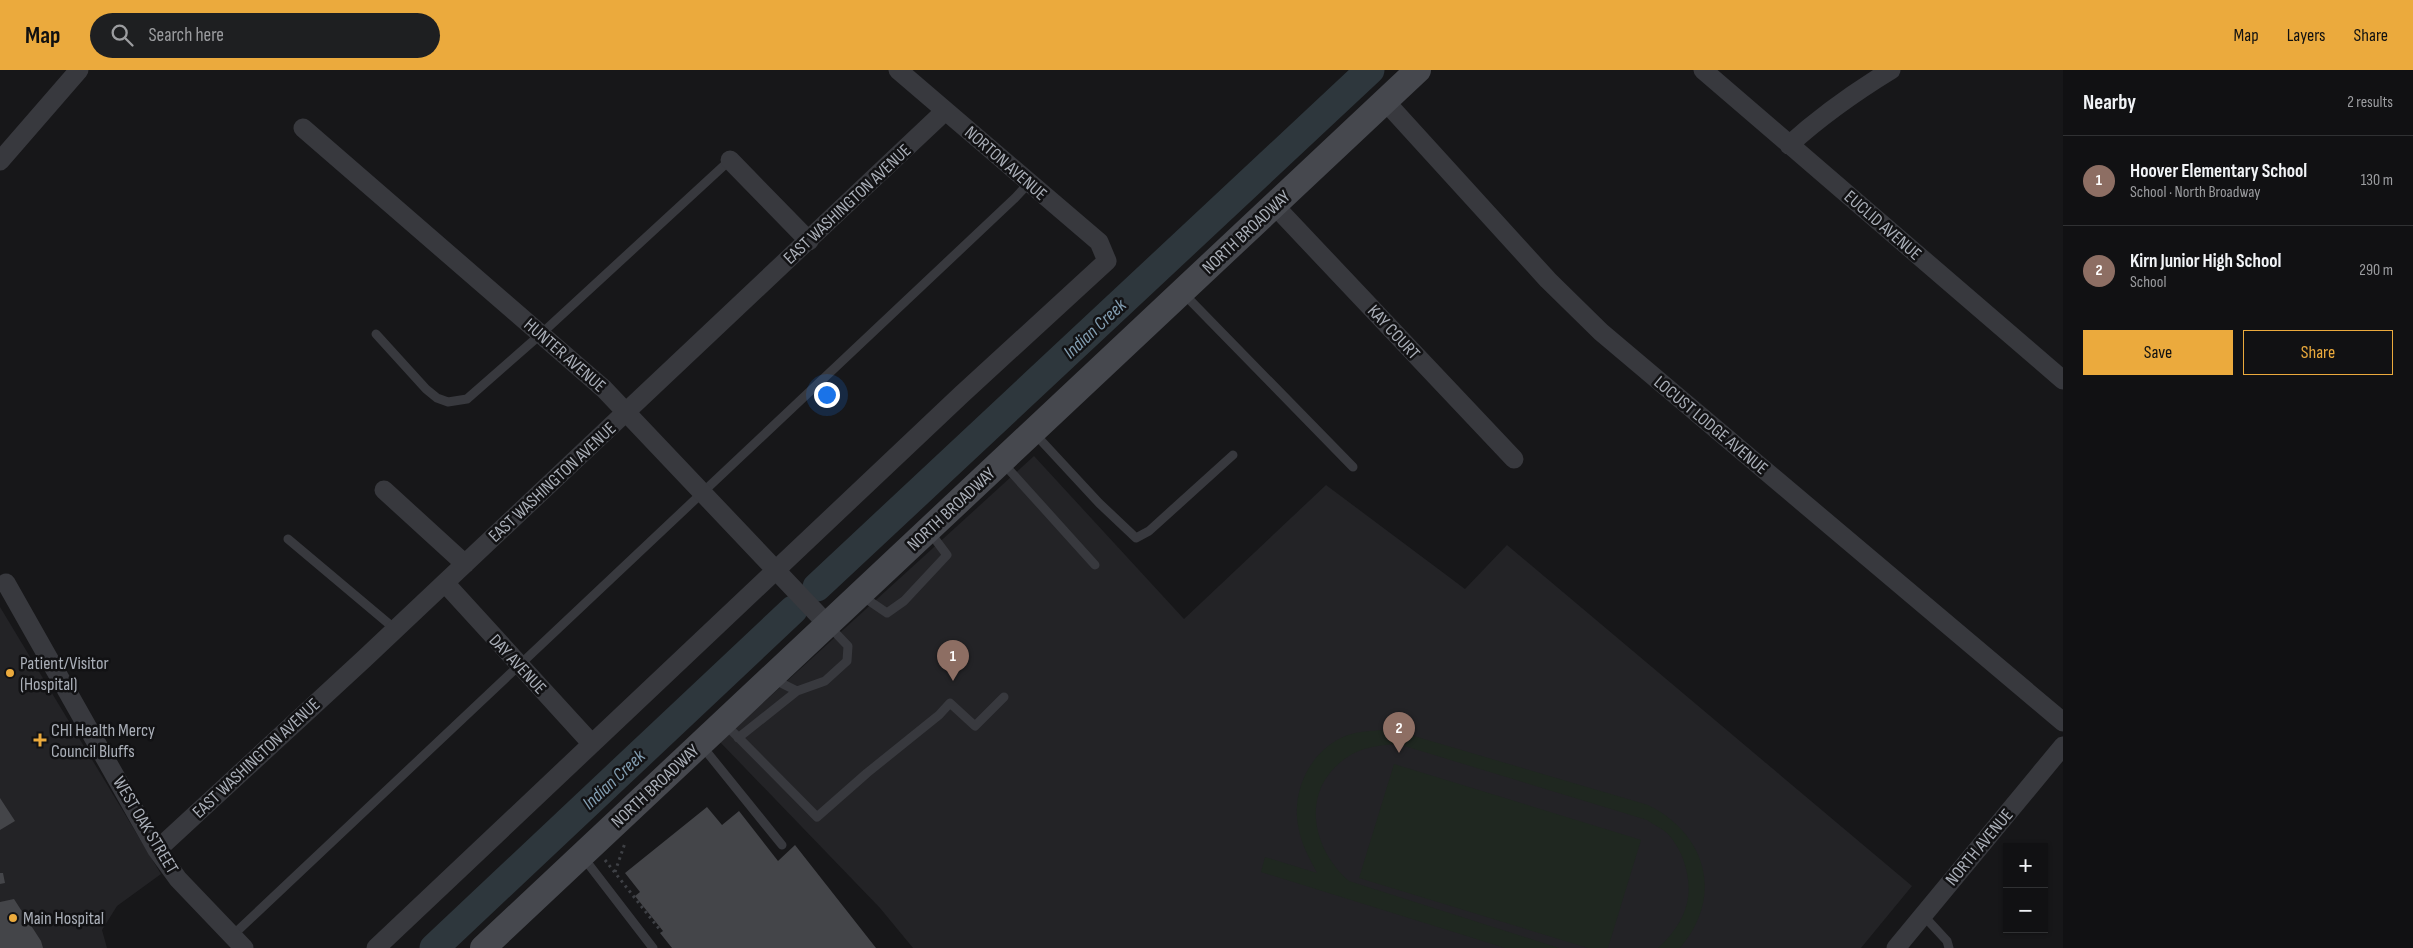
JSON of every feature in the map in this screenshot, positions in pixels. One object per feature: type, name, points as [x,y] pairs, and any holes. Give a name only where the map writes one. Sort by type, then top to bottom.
[{"type":"main road","name":"NORTH BROADWAY","points":[[493,944],[592,857],[700,744],[731,730],[771,678],[827,624],[1418,70]]},
{"type":"street","points":[[0,161],[79,70]]},
{"type":"street","name":"NORTON AVENUE","points":[[775,570],[1107,261],[1099,242],[898,70]]},
{"type":"street","name":"EUCLID AVENUE","points":[[1703,70],[2063,380]]},
{"type":"street","points":[[1790,145],[1814,122],[1863,87],[1891,70]]},
{"type":"street","name":"LOCUST LODGE AVENUE","points":[[1385,101],[1548,280],[1595,327],[2063,722]]},
{"type":"street","name":"EAST WASHINGTON AVENUE","points":[[157,850],[445,583],[945,111]]},
{"type":"street","name":"HUNTER AVENUE","points":[[303,128],[590,375],[827,624]]},
{"type":"street","points":[[730,160],[808,241]]},
{"type":"street","name":"KAY COURT","points":[[1274,205],[1514,459]]},
{"type":"street","points":[[384,490],[465,564]]},
{"type":"street","points":[[376,948],[775,570]]},
{"type":"street","name":"WEST OAK STREET","points":[[6,583],[157,850],[178,879],[238,942]]},
{"type":"street","name":"DAY AVENUE","points":[[445,583],[592,744]]},
{"type":"street","name":"NORTH AVENUE","points":[[1896,948],[2063,746]]},
{"type":"lane","points":[[376,334],[426,389],[448,402],[467,399],[541,334],[730,160]]},
{"type":"lane","points":[[238,942],[519,665],[911,297],[1029,183]]},
{"type":"lane","points":[[1182,292],[1353,467]]},
{"type":"lane","points":[[1033,432],[1099,503],[1136,538],[1149,531],[1233,455]]},
{"type":"lane","points":[[1002,461],[1096,565]]},
{"type":"lane","points":[[860,594],[887,613],[904,601],[947,555],[928,530]]},
{"type":"lane","points":[[288,539],[395,629]]},
{"type":"lane","points":[[827,624],[848,646],[847,661],[825,681],[796,691],[731,730],[817,818],[867,773],[939,715],[950,703],[974,726],[1004,697]]},
{"type":"lane","points":[[771,678],[796,691]]},
{"type":"lane","points":[[700,744],[782,845]]},
{"type":"lane","points":[[592,857],[653,948]]},
{"type":"lane","points":[[1923,915],[1947,940],[1949,948]]},
{"type":"path","points":[[614,872],[626,841]]},
{"type":"path","points":[[592,857],[614,872],[660,930]]},
{"type":"shaded area","points":[[1034,456],[1184,619],[1326,485],[1465,589],[1507,545],[1912,886],[1861,948],[913,948],[880,908],[720,742]]},
{"type":"shaded area","name":"CHI Health Mercy Council Bluffs","points":[[0,607],[161,874],[117,906],[102,930],[107,948],[0,948]]},
{"type":"shaded area","points":[[1383,730],[1407,734],[1648,805],[1668,817],[1684,832],[1696,850],[1703,868],[1705,888],[1702,908],[1694,928],[1680,948],[1658,948],[1676,928],[1682,918],[1686,907],[1689,884],[1680,852],[1669,835],[1660,828],[1647,820],[1398,744],[1371,747],[1352,754],[1331,771],[1322,786],[1317,802],[1316,819],[1319,836],[1336,868],[1349,881],[1559,948],[1505,948],[1261,872],[1265,857],[1317,873],[1302,842],[1297,816],[1301,787],[1306,774],[1313,761],[1323,750],[1335,742],[1352,734]]},
{"type":"shaded area","points":[[1394,764],[1641,840],[1608,948],[1588,948],[1359,878]]},
{"type":"building","points":[[0,798],[15,821],[0,830]]},
{"type":"building","points":[[707,807],[722,825],[739,811],[778,861],[795,845],[876,948],[672,948],[660,933],[663,931],[635,896],[640,892],[625,873]]},
{"type":"building","name":"Main Hospital","points":[[0,873],[3,873],[5,883],[0,884]]},
{"type":"building","name":"Main Hospital","points":[[14,899],[41,941],[43,948],[0,948],[0,902]]},
{"type":"waterway","name":"Indian Creek","points":[[817,587],[1370,70]]},
{"type":"waterway","name":"Indian Creek","points":[[434,948],[793,610]]},
{"type":"place","name":"Patient/Visitor (Hospital)","points":[[10,673]]},
{"type":"place","name":"Hoover Elementary School","points":[[953,681]]},
{"type":"place","name":"CHI Health Mercy Council Bluffs","points":[[40,740]]},
{"type":"place","name":"Kirn Junior High School","points":[[1399,753]]},
{"type":"place","name":"Main Hospital","points":[[13,918]]}]
